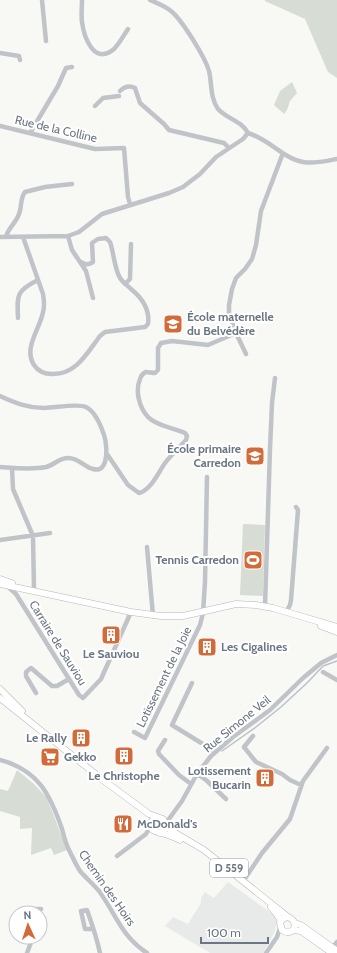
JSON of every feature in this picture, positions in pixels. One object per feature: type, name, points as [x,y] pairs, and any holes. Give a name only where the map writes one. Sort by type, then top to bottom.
[{"type":"main road","points":[[0,579],[43,593]]},
{"type":"main road","points":[[2,585],[153,616],[183,616],[203,613],[224,606],[236,604],[265,606],[307,619],[336,631]]},
{"type":"main road","points":[[0,689],[44,734]]},
{"type":"main road","points":[[0,698],[103,780],[156,818],[161,818],[166,824],[163,831],[158,832],[146,817],[103,780]]},
{"type":"main road","points":[[151,825],[156,818]]},
{"type":"main road","name":"D 559","points":[[166,824],[172,831],[204,850],[244,880],[288,917]]},
{"type":"main road","name":"D 559","points":[[158,832],[190,844],[209,856],[262,898],[276,913],[281,921]]},
{"type":"main road","points":[[288,917],[292,919],[295,923],[301,925],[334,950],[301,931],[293,930],[286,932],[280,928],[281,921],[288,917]]},
{"type":"main road","points":[[293,930],[295,923]]},
{"type":"street","points":[[42,0],[46,41]]},
{"type":"street","points":[[82,0],[82,22],[90,47],[98,54],[106,54],[114,49],[128,29]]},
{"type":"street","points":[[150,0],[171,11],[180,22],[206,63],[209,71],[211,91],[214,101],[218,109],[226,116],[244,126],[248,133],[263,138],[294,160],[310,163],[337,159]]},
{"type":"street","points":[[0,53],[19,56],[20,60]]},
{"type":"street","points":[[30,133],[58,86],[66,68],[72,67]]},
{"type":"street","points":[[95,106],[103,98],[119,93],[122,88],[135,88],[140,103],[164,124],[168,130],[224,143],[229,148]]},
{"type":"street","name":"Rue de la Colline","points":[[0,126],[95,149],[124,148],[128,198],[130,204]]},
{"type":"street","points":[[0,237],[68,236],[79,232],[102,214],[169,193],[183,187],[194,179],[212,161],[243,139],[248,133]]},
{"type":"street","points":[[246,354],[229,313],[229,305],[236,278],[252,259],[262,211],[283,153]]},
{"type":"street","points":[[6,237],[9,228],[17,219],[20,212],[22,198],[25,192],[45,187],[72,184]]},
{"type":"street","points":[[23,237],[38,280],[44,304],[43,313],[31,344],[32,361],[37,369],[45,373],[61,374],[70,371],[76,366],[100,336],[105,332],[145,327],[148,324],[148,314],[145,304],[131,288],[121,280],[118,274],[110,242],[106,238],[98,239],[92,243],[93,262],[89,265],[85,265],[77,260],[68,236]]},
{"type":"street","points":[[125,284],[130,279],[131,244]]},
{"type":"street","points":[[81,262],[88,278],[93,298]]},
{"type":"street","points":[[18,318],[18,299],[23,288],[38,280]]},
{"type":"street","points":[[107,454],[128,485],[139,493],[144,492],[165,463],[186,440],[187,436],[185,433],[153,421],[148,416],[139,400],[137,390],[141,375],[146,372],[155,373],[158,370],[158,348],[160,343],[172,341],[208,345],[236,333]]},
{"type":"street","points":[[265,606],[270,449],[275,378]]},
{"type":"street","points":[[0,396],[28,407],[50,408],[82,406],[89,409],[97,418],[102,428],[105,437],[107,454],[106,462],[97,470],[78,460],[69,458],[60,459],[48,466],[35,468],[0,467]]},
{"type":"street","points":[[12,468],[13,489],[32,536],[34,590]]},
{"type":"street","points":[[203,613],[207,477]]},
{"type":"street","points":[[288,613],[292,608],[290,605],[298,510],[296,507]]},
{"type":"street","points":[[0,540],[50,532]]},
{"type":"street","points":[[147,547],[153,616]]},
{"type":"street","name":"Carraire de Sauviou","points":[[2,585],[16,594],[69,680],[79,695],[83,698],[101,679],[131,612]]},
{"type":"street","name":"Carraire de Sauviou","points":[[16,594],[21,588]]},
{"type":"street","name":"Lotissement de la Joie","points":[[134,732],[145,738],[200,625],[203,613]]},
{"type":"street","name":"Rue Simone Veil","points":[[166,824],[182,801],[197,774],[215,752],[232,737],[263,716],[280,702],[288,692],[321,663],[337,655]]},
{"type":"street","points":[[36,693],[26,676],[26,672],[31,668],[52,686],[57,686],[69,680]]},
{"type":"street","points":[[323,672],[337,680]]},
{"type":"street","points":[[192,683],[172,725],[215,752]]},
{"type":"street","points":[[253,736],[244,747],[256,762],[301,785]]},
{"type":"street","points":[[165,740],[158,751],[159,754],[179,775],[191,784]]},
{"type":"street","points":[[244,880],[262,853],[290,819],[301,785],[327,748]]},
{"type":"street","name":"Chemin des Hoirs","points":[[0,760],[14,764],[31,775],[44,788],[51,799],[70,852],[79,869],[100,893],[130,939],[147,953]]},
{"type":"street","points":[[197,774],[206,780],[226,799]]},
{"type":"street","points":[[117,856],[146,834],[151,825]]},
{"type":"street","points":[[146,834],[158,832]]},
{"type":"street","points":[[266,953],[277,937],[280,928]]},
{"type":"street","points":[[93,929],[100,953]]},
{"type":"street","points":[[277,937],[286,932]]},
{"type":"street","points":[[334,950],[337,942]]},
{"type":"shaded area","points":[[265,0],[337,0],[337,78],[328,72],[305,19]]},
{"type":"shaded area","points":[[292,82],[297,93],[290,101],[284,114],[274,105],[280,91]]},
{"type":"shaded area","name":"Tennis Carredon","points":[[243,524],[265,525],[263,596],[240,595]]},
{"type":"shaded area","points":[[17,770],[34,784],[47,798],[67,850],[54,855],[51,848],[31,855],[32,828],[20,829],[20,817],[0,811],[0,789],[8,791]]},
{"type":"shaded area","points":[[228,882],[274,915],[277,922],[275,931],[263,953],[210,953],[165,926],[173,917],[188,924],[201,903],[201,898],[205,892],[214,898]]},
{"type":"waterway","points":[[222,751],[281,707],[323,666],[337,661]]},
{"type":"place","name":"École maternelle du Belvédère","points":[[173,324]]},
{"type":"place","name":"École primaire Carredon","points":[[255,456]]},
{"type":"place","name":"Tennis Carredon","points":[[253,560]]},
{"type":"place","name":"Le Sauviou","points":[[111,635]]},
{"type":"place","name":"Les Cigalines","points":[[207,647]]},
{"type":"place","name":"Le Rally","points":[[81,738]]},
{"type":"place","name":"Le Christophe","points":[[124,756]]},
{"type":"place","name":"Gekko","points":[[50,757]]},
{"type":"place","name":"Lotissement Bucarin","points":[[265,778]]},
{"type":"place","name":"McDonald's","points":[[123,824]]}]
